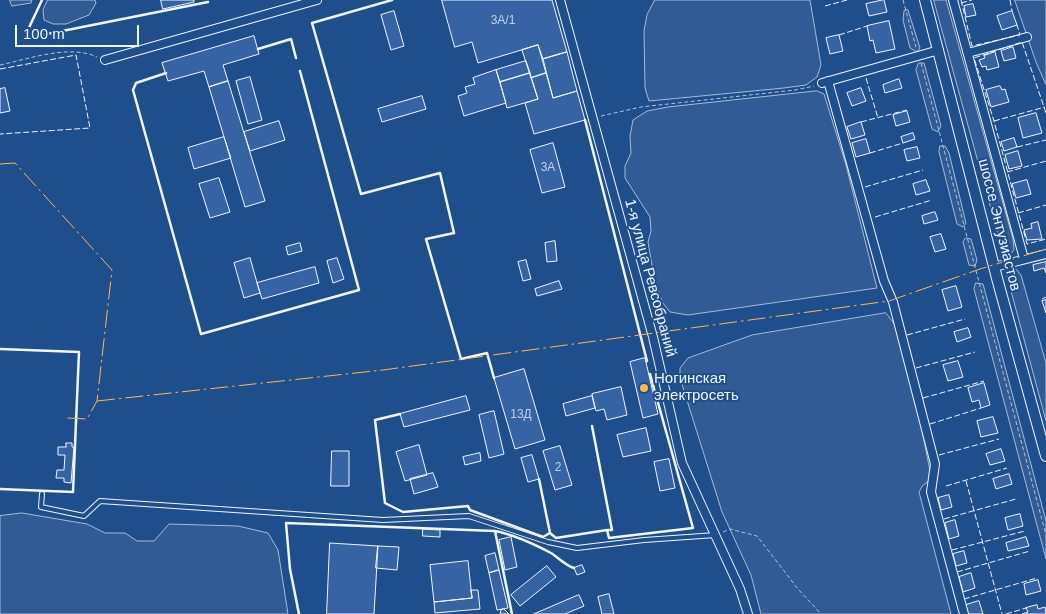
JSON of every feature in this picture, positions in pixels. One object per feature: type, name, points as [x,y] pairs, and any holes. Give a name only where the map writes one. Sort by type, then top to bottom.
[{"type":"main road","name":"шоссе Энтузиастов","points":[[925,0],[994,267],[1046,456]]},
{"type":"street","points":[[104,60],[316,0]]},
{"type":"street","name":"1-я улица Ревсобраний","points":[[560,0],[653,337],[682,463],[740,589],[748,614]]},
{"type":"street","points":[[953,0],[1024,259]]},
{"type":"street","points":[[968,53],[1027,37]]},
{"type":"street","points":[[938,50],[825,82],[884,281],[893,302],[935,464],[931,492],[964,614]]},
{"type":"street","points":[[994,267],[1046,254]]},
{"type":"lane","points":[[42,494],[41,507],[84,516],[100,501],[383,520],[469,516],[548,542],[577,548],[644,540],[716,535]]},
{"type":"path","points":[[903,0],[1046,535]]},
{"type":"path","points":[[0,65],[69,52],[88,52],[104,60]]},
{"type":"path","points":[[592,118],[641,107],[795,90],[825,82]]},
{"type":"path","points":[[716,535],[730,528],[757,536],[820,614]]},
{"type":"shaded area","points":[[10,0],[32,0],[31,3],[12,6]]},
{"type":"shaded area","points":[[48,0],[95,0],[96,3],[89,15],[66,24],[53,24],[44,20],[43,10]]},
{"type":"shaded area","points":[[655,0],[810,0],[821,65],[817,77],[806,85],[649,101],[645,88],[644,31],[647,15]]},
{"type":"shaded area","points":[[934,0],[946,0],[1013,239],[1014,249],[1011,254],[1006,255],[1003,252]]},
{"type":"shaded area","points":[[1015,0],[1046,0],[1046,85],[1036,62]]},
{"type":"shaded area","points":[[908,10],[920,48],[917,52],[910,48],[903,20],[904,11]]},
{"type":"shaded area","points":[[919,63],[924,63],[941,126],[938,132],[932,129],[916,70]]},
{"type":"shaded area","points":[[817,91],[824,94],[846,165],[877,288],[688,315],[670,312],[662,302],[654,277],[648,242],[651,231],[650,217],[625,178],[625,166],[631,153],[630,136],[633,120],[647,111],[668,107]]},
{"type":"shaded area","points":[[940,146],[945,146],[949,153],[966,223],[963,227],[957,224],[939,152]]},
{"type":"shaded area","points":[[966,238],[971,239],[977,260],[975,266],[969,265],[963,242]]},
{"type":"shaded area","points":[[1016,269],[1021,275],[1046,363],[1046,421],[1007,276]]},
{"type":"shaded area","points":[[976,283],[983,284],[1046,521],[1046,559],[974,289]]},
{"type":"shaded area","points":[[886,313],[896,326],[916,400],[930,471],[929,481],[923,485],[919,492],[951,614],[761,614],[751,575],[722,512],[680,378],[680,368],[688,358],[752,335]]},
{"type":"shaded area","points":[[22,513],[87,524],[105,533],[125,533],[137,541],[154,541],[169,524],[238,526],[268,533],[278,550],[288,614],[0,614],[0,516]]},
{"type":"building","points":[[161,0],[194,0],[194,2],[163,9]]},
{"type":"building","points":[[442,0],[552,0],[567,52],[543,59],[538,45],[478,63],[472,42],[455,47]]},
{"type":"building","points":[[884,0],[887,12],[869,16],[866,4]]},
{"type":"building","points":[[973,4],[976,15],[966,17],[964,6]]},
{"type":"building","points":[[394,11],[404,46],[391,50],[381,15]]},
{"type":"building","points":[[1012,11],[1017,25],[1002,30],[997,16]]},
{"type":"building","points":[[889,21],[895,49],[876,53],[873,40],[870,41],[867,26]]},
{"type":"building","points":[[839,35],[843,51],[830,54],[826,38]]},
{"type":"building","points":[[254,36],[259,54],[223,65],[228,81],[209,87],[204,71],[168,81],[162,63]]},
{"type":"building","points":[[538,45],[546,73],[531,78],[522,50]]},
{"type":"building","points":[[1013,47],[1016,58],[1004,61],[1001,51]]},
{"type":"building","points":[[567,52],[577,91],[553,98],[543,59]]},
{"type":"building","points":[[995,52],[999,67],[987,70],[986,66],[982,67],[979,60]]},
{"type":"building","points":[[526,61],[530,73],[500,82],[496,70]]},
{"type":"building","points":[[496,70],[506,103],[464,116],[458,96],[467,93],[465,87],[475,84],[473,78]]},
{"type":"building","points":[[530,73],[538,99],[507,108],[500,82]]},
{"type":"building","points":[[546,73],[553,98],[577,91],[585,120],[534,134],[525,103],[538,99],[531,78]]},
{"type":"building","points":[[250,77],[262,120],[248,124],[236,81]]},
{"type":"building","points":[[899,79],[902,88],[885,93],[883,85]]},
{"type":"building","points":[[228,81],[265,201],[245,207],[209,87]]},
{"type":"building","points":[[1000,86],[1002,90],[1005,89],[1009,102],[991,107],[986,90]]},
{"type":"building","points":[[5,88],[10,111],[0,113],[0,89]]},
{"type":"building","points":[[861,88],[866,101],[852,106],[847,93]]},
{"type":"building","points":[[422,96],[426,109],[382,122],[378,109]]},
{"type":"building","points":[[907,111],[910,122],[896,126],[893,115]]},
{"type":"building","points":[[1036,113],[1042,133],[1023,138],[1018,118]]},
{"type":"building","points":[[279,121],[285,140],[250,151],[244,132]]},
{"type":"building","points":[[861,122],[865,135],[851,139],[847,127]]},
{"type":"building","points":[[913,133],[915,139],[903,143],[901,137]]},
{"type":"building","points":[[224,137],[231,158],[194,169],[188,148]]},
{"type":"building","points":[[1014,138],[1017,147],[1004,151],[1001,142]]},
{"type":"building","points":[[866,139],[870,153],[856,157],[852,143]]},
{"type":"building","points":[[553,143],[565,187],[542,193],[530,150]]},
{"type":"building","points":[[917,147],[920,158],[907,161],[904,150]]},
{"type":"building","points":[[1018,151],[1022,166],[1009,169],[1005,155]]},
{"type":"building","points":[[219,178],[230,212],[210,218],[199,184]]},
{"type":"building","points":[[926,180],[930,191],[916,195],[913,184]]},
{"type":"building","points":[[1027,180],[1031,194],[1016,198],[1012,184]]},
{"type":"building","points":[[935,212],[938,220],[924,224],[922,216]]},
{"type":"building","points":[[1038,222],[1042,239],[1027,240],[1024,230],[1032,228],[1031,224]]},
{"type":"building","points":[[941,234],[946,249],[935,252],[930,237]]},
{"type":"building","points":[[555,241],[557,261],[547,262],[545,243]]},
{"type":"building","points":[[300,243],[302,251],[288,255],[286,247]]},
{"type":"building","points":[[250,258],[260,293],[244,298],[234,263]]},
{"type":"building","points":[[337,258],[344,279],[333,283],[327,261]]},
{"type":"building","points":[[526,260],[531,279],[523,281],[518,262]]},
{"type":"building","points":[[1046,262],[1046,273],[1044,268],[1034,271],[1033,265]]},
{"type":"building","points":[[315,267],[319,283],[262,299],[257,283]]},
{"type":"building","points":[[559,281],[562,289],[537,296],[535,289]]},
{"type":"building","points":[[956,286],[962,307],[948,311],[942,290]]},
{"type":"building","points":[[1046,300],[1046,313],[1042,301]]},
{"type":"building","points":[[968,328],[971,337],[957,342],[954,332]]},
{"type":"building","name":"Ногинская электросеть","points":[[645,358],[658,414],[643,418],[630,362]]},
{"type":"building","points":[[958,361],[963,377],[948,381],[943,365]]},
{"type":"building","points":[[524,369],[545,440],[515,449],[494,378]]},
{"type":"building","points":[[984,383],[990,405],[981,408],[979,400],[972,402],[968,388]]},
{"type":"building","points":[[621,387],[627,415],[607,420],[604,409],[596,411],[592,394]]},
{"type":"building","points":[[466,396],[470,410],[404,427],[400,414]]},
{"type":"building","points":[[592,396],[595,408],[566,416],[563,404]]},
{"type":"building","points":[[494,411],[504,454],[489,458],[479,415]]},
{"type":"building","points":[[993,417],[998,433],[981,437],[977,421]]},
{"type":"building","points":[[646,428],[651,451],[623,457],[617,435]]},
{"type":"building","points":[[66,443],[72,443],[72,447],[74,447],[71,483],[64,482],[64,478],[56,478],[57,470],[64,470],[65,455],[58,455],[58,447],[66,447]]},
{"type":"building","points":[[419,445],[427,475],[405,481],[396,452]]},
{"type":"building","points":[[560,446],[572,485],[555,490],[543,451]]},
{"type":"building","points":[[1001,449],[1005,461],[990,465],[986,454]]},
{"type":"building","points":[[332,451],[349,451],[349,486],[331,486]]},
{"type":"building","points":[[480,453],[481,461],[465,465],[463,457]]},
{"type":"building","points":[[532,455],[539,479],[528,482],[521,458]]},
{"type":"building","points":[[669,459],[675,488],[660,491],[654,462]]},
{"type":"building","points":[[433,473],[438,487],[414,494],[410,479]]},
{"type":"building","points":[[1009,474],[1012,484],[996,489],[993,479]]},
{"type":"building","points":[[949,495],[952,507],[941,510],[938,498]]},
{"type":"building","points":[[1020,514],[1023,526],[1008,530],[1005,518]]},
{"type":"building","points":[[955,520],[959,536],[949,539],[945,523]]},
{"type":"building","points":[[423,529],[440,530],[440,537],[423,536]]},
{"type":"building","points":[[511,537],[517,567],[505,570],[499,540]]},
{"type":"building","points":[[1026,537],[1029,546],[1008,551],[1006,543]]},
{"type":"building","points":[[330,543],[378,546],[374,614],[327,614]]},
{"type":"building","points":[[378,546],[399,547],[397,570],[376,568]]},
{"type":"building","points":[[964,551],[967,563],[956,566],[953,554]]},
{"type":"building","points":[[495,553],[499,570],[489,573],[485,556]]},
{"type":"building","points":[[468,561],[472,598],[434,602],[430,565]]},
{"type":"building","points":[[582,565],[585,572],[577,575],[574,568]]},
{"type":"building","points":[[547,566],[556,577],[520,606],[511,595]]},
{"type":"building","points":[[499,570],[508,608],[497,610],[489,573]]},
{"type":"building","points":[[971,573],[975,588],[963,592],[959,577]]},
{"type":"building","points":[[1038,580],[1041,591],[1026,595],[1024,584]]},
{"type":"building","points":[[471,590],[478,590],[480,609],[435,613],[434,602],[472,598]]},
{"type":"building","points":[[609,594],[614,614],[602,614],[598,597]]},
{"type":"building","points":[[579,595],[584,606],[565,614],[534,614]]},
{"type":"building","points":[[979,601],[983,614],[968,614],[966,605]]},
{"type":"building","points":[[1037,605],[1038,609],[1045,607],[1046,614],[1022,614],[1028,612],[1026,608]]},
{"type":"building","points":[[504,609],[509,614],[500,614],[501,610]]},
{"type":"fence","points":[[825,6],[847,0]]},
{"type":"fence","points":[[961,0],[972,46],[1020,35],[1017,25]]},
{"type":"fence","points":[[961,3],[972,0]]},
{"type":"fence","points":[[1010,0],[1012,11]]},
{"type":"fence","points":[[839,35],[867,26]]},
{"type":"fence","points":[[1046,113],[1022,42],[974,58],[994,121],[1027,244],[1046,239]]},
{"type":"fence","points":[[0,69],[76,55],[90,128],[0,134]]},
{"type":"fence","points":[[866,78],[878,118]]},
{"type":"fence","points":[[994,121],[1045,107]]},
{"type":"fence","points":[[861,122],[907,110]]},
{"type":"fence","points":[[1017,147],[1046,140]]},
{"type":"fence","points":[[870,153],[903,143]]},
{"type":"fence","points":[[1007,172],[1046,161]]},
{"type":"fence","points":[[865,187],[923,170]]},
{"type":"fence","points":[[875,217],[932,200]]},
{"type":"fence","points":[[1018,213],[1046,205]]},
{"type":"fence","points":[[1042,299],[1046,297]]},
{"type":"fence","points":[[907,335],[965,319]]},
{"type":"fence","points":[[916,368],[975,352]]},
{"type":"fence","points":[[923,398],[984,381]]},
{"type":"fence","points":[[930,424],[981,408]]},
{"type":"fence","points":[[939,455],[999,439]]},
{"type":"fence","points":[[946,486],[1007,468]]},
{"type":"fence","points":[[966,481],[1002,614]]},
{"type":"fence","points":[[944,519],[1016,499]]},
{"type":"fence","points":[[952,550],[1025,531]]},
{"type":"fence","points":[[957,572],[1030,551]]},
{"type":"fence","points":[[964,599],[1037,578]]},
{"type":"fence","points":[[1006,614],[1026,608]]},
{"type":"wall","points":[[42,0],[26,34],[32,37],[208,2]]},
{"type":"wall","points":[[392,0],[312,23],[361,194],[440,173],[454,233],[426,239],[461,359],[487,353],[494,378]]},
{"type":"wall","points":[[258,49],[291,39],[296,58]]},
{"type":"wall","points":[[166,73],[136,83],[133,90],[201,334],[359,290],[300,71]]},
{"type":"wall","points":[[585,120],[647,361]]},
{"type":"wall","points":[[0,349],[79,352],[73,492],[0,489]]},
{"type":"wall","points":[[400,414],[375,420],[385,503],[403,512],[468,506],[470,510],[543,537],[550,533],[556,538],[607,530],[609,538],[693,528],[650,374]]},
{"type":"wall","points":[[592,426],[612,530],[607,530]]},
{"type":"wall","points":[[539,479],[550,533]]},
{"type":"wall","points":[[299,614],[290,569],[286,523],[495,531],[531,543],[574,568]]},
{"type":"wall","points":[[495,531],[512,614]]},
{"type":"power","points":[[0,164],[15,163],[112,270],[97,401],[87,419],[67,418]]},
{"type":"power","points":[[97,401],[383,370],[889,301],[980,269],[1046,249]]},
{"type":"place","name":"Ногинская электросеть","points":[[644,388]]}]
